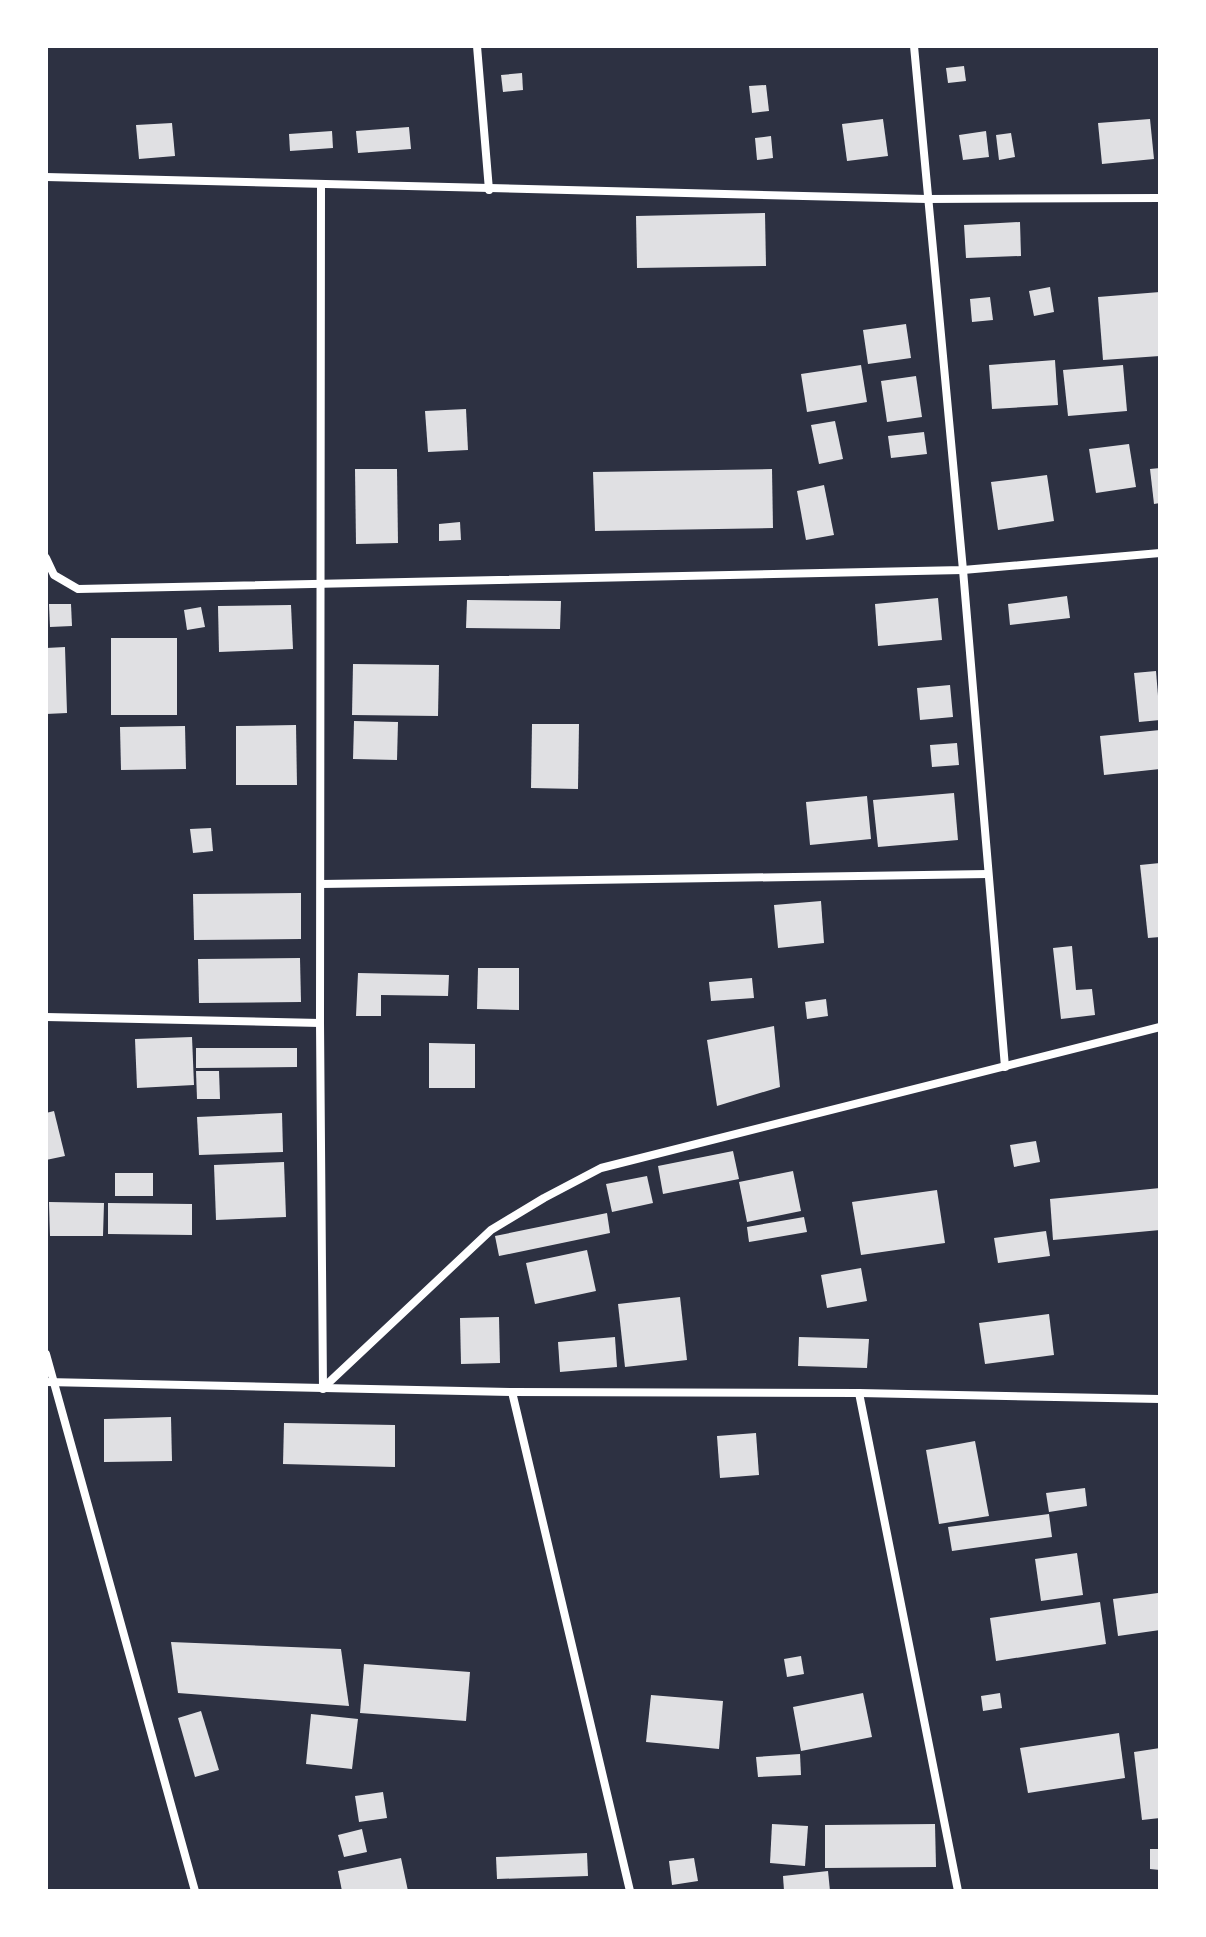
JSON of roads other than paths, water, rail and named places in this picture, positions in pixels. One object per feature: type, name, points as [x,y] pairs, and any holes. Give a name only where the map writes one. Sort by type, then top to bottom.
[{"type":"street","points":[[477,46],[489,190]]},
{"type":"street","points":[[914,46],[1005,1067]]},
{"type":"street","points":[[46,177],[927,199],[1160,198]]},
{"type":"street","points":[[321,185],[323,1389]]},
{"type":"street","points":[[46,558],[54,575],[78,589],[963,570],[1160,553]]},
{"type":"street","points":[[321,884],[988,874]]},
{"type":"street","points":[[46,1017],[320,1023]]},
{"type":"street","points":[[323,1389],[491,1230],[601,1168],[1160,1027]]},
{"type":"street","points":[[46,1354],[50,1382],[195,1891]]},
{"type":"street","points":[[50,1382],[512,1392],[859,1393],[1160,1399]]},
{"type":"street","points":[[512,1392],[630,1891]]},
{"type":"street","points":[[859,1393],[958,1891]]}]
